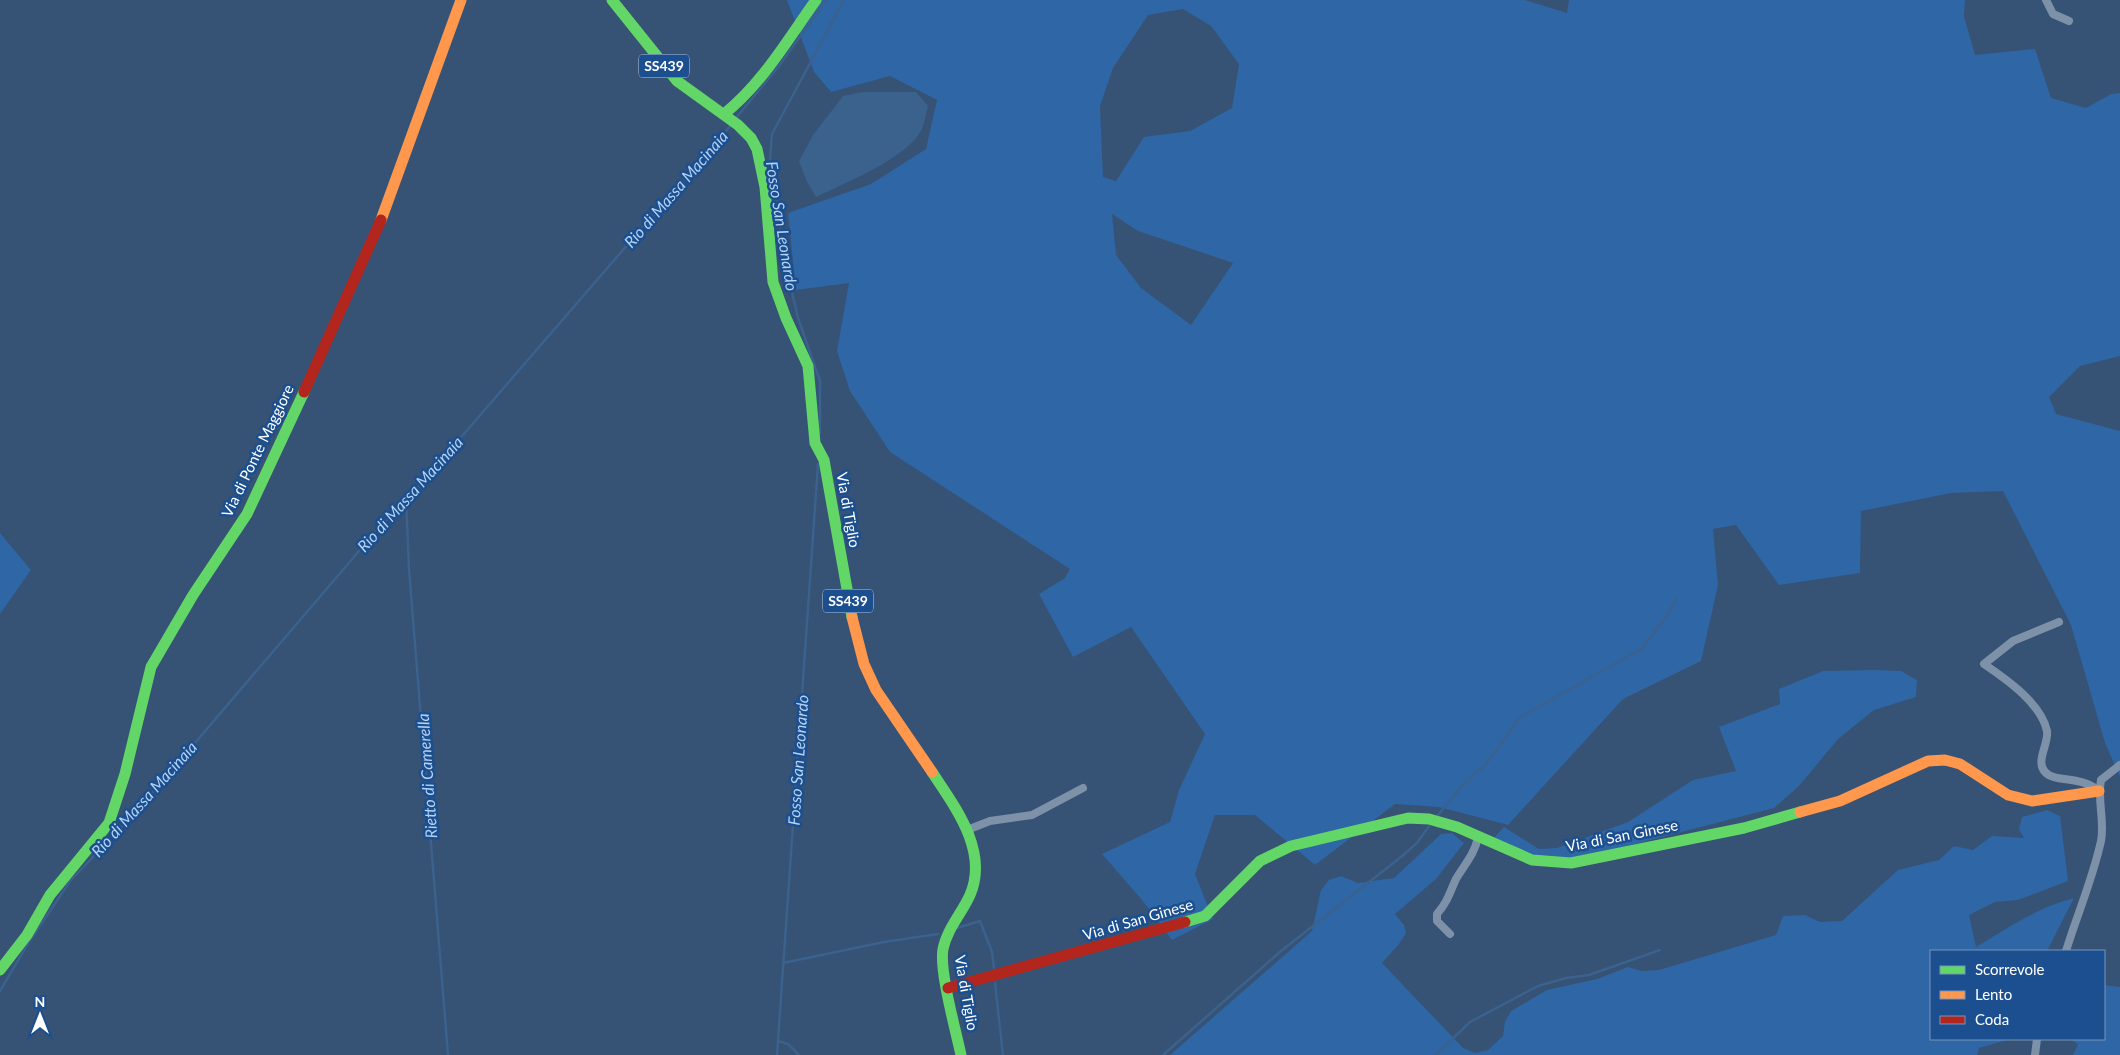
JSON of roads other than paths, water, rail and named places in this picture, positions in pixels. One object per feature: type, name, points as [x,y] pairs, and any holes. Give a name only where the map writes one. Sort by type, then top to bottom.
[{"type":"street","name":"Via di Ponte Maggiore","points":[[0,970],[27,935],[50,895],[109,823],[125,774],[151,667],[193,595],[247,514],[268,471],[381,220],[461,0]]},
{"type":"street","name":"Via di Tiglio","points":[[612,0],[677,81],[730,119],[751,138],[762,167],[773,282],[786,318],[808,366],[812,391],[815,443],[824,460],[848,597],[864,664],[876,690],[956,808],[976,860],[975,877],[971,893],[948,935],[943,950],[943,966],[961,1055]]},
{"type":"street","points":[[730,119],[738,103],[764,73],[816,0]]},
{"type":"street","points":[[2046,0],[2053,14],[2069,21]]},
{"type":"street","points":[[2059,622],[2014,641],[1984,664],[2022,692],[2041,717],[2047,732],[2042,763],[2046,772],[2057,778],[2078,779],[2090,783],[2099,790]]},
{"type":"street","name":"Via di San Ginese","points":[[948,988],[1205,916],[1260,861],[1290,846],[1313,839],[1413,818],[1441,822],[1532,860],[1571,863],[1744,828],[1840,801],[1928,761],[1945,760],[1960,764],[2008,795],[2032,801],[2099,790]]},
{"type":"street","points":[[2066,950],[2101,840],[2102,818],[2099,790],[2104,776],[2120,765]]},
{"type":"street","points":[[966,830],[990,821],[1032,815],[1083,788]]},
{"type":"street","points":[[1450,934],[1438,921],[1437,914],[1448,901],[1450,891],[1472,854],[1478,837]]},
{"type":"street","points":[[2035,1055],[2037,1040]]},
{"type":"waterway","name":"Rio di Massa Macinaia","points":[[736,118],[779,66],[826,0]]},
{"type":"waterway","name":"Fosso San Leonardo","points":[[820,433],[820,381],[798,318],[784,258],[770,159],[772,134],[844,0]]},
{"type":"waterway","name":"Rio di Massa Macinaia","points":[[0,991],[29,942],[71,880],[135,813],[377,530],[418,487],[731,125]]},
{"type":"waterway","name":"Fosso San Leonardo","points":[[777,1055],[818,464]]},
{"type":"waterway","name":"Rietto di Camerella","points":[[406,498],[409,569],[448,1055]]},
{"type":"waterway","points":[[1438,815],[1466,781],[1483,767],[1519,718],[1641,649],[1667,616],[1676,599]]},
{"type":"waterway","points":[[1163,1055],[1281,951],[1401,857],[1417,843],[1429,826]]},
{"type":"waterway","points":[[957,928],[980,921],[992,952],[994,968]]},
{"type":"waterway","points":[[783,963],[884,942],[938,934]]},
{"type":"waterway","points":[[1436,1055],[1470,1022],[1538,986],[1566,978],[1589,975],[1660,950]]},
{"type":"waterway","points":[[995,983],[1003,1055]]},
{"type":"waterway","points":[[778,1041],[788,1044],[799,1055]]}]
